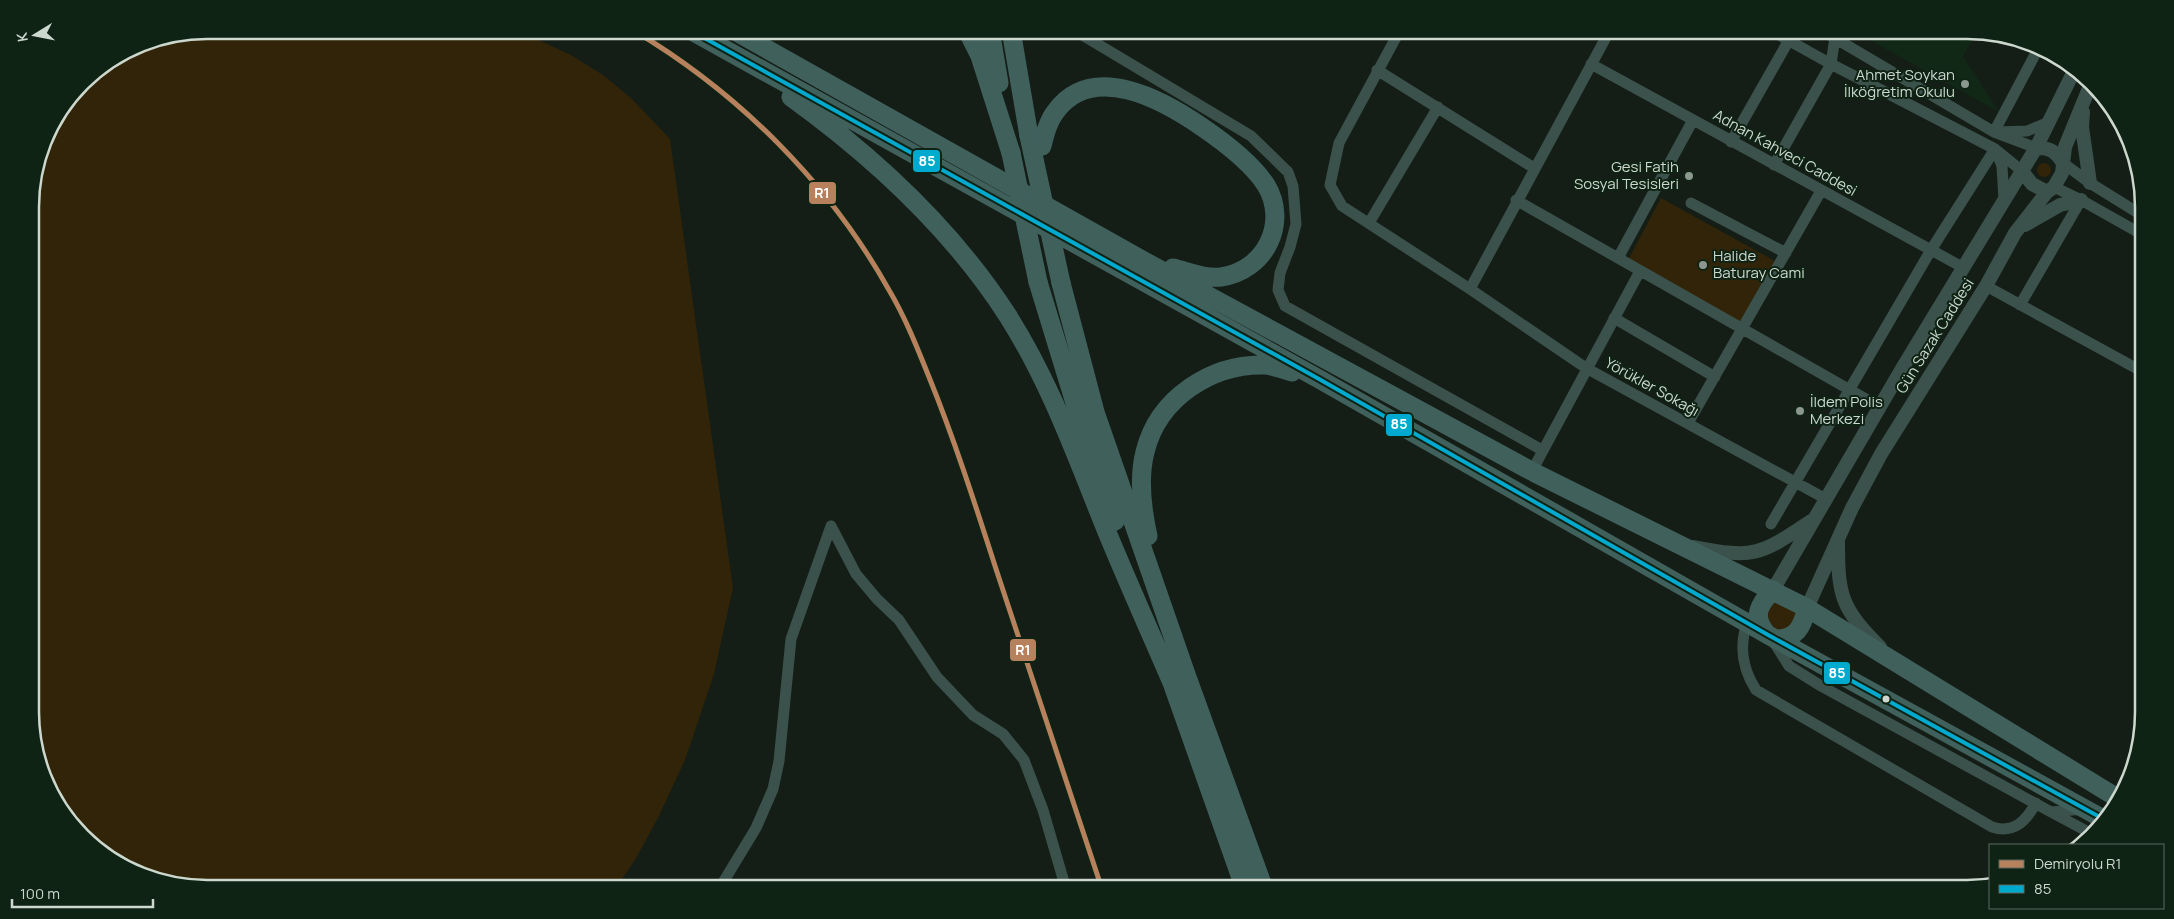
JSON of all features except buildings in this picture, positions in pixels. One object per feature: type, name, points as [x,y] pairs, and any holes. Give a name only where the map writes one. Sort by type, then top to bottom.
[{"type":"highway","points":[[706,39],[1319,379],[1770,636],[2098,816]]},
{"type":"highway","points":[[749,39],[1144,261],[1532,471],[1807,608],[2113,796]]},
{"type":"highway","points":[[764,39],[803,69]]},
{"type":"highway","points":[[972,39],[980,56],[1010,152]]},
{"type":"highway","points":[[991,39],[1010,152],[1038,282],[1079,416],[1180,681],[1260,880]]},
{"type":"highway","points":[[1013,39],[1035,141],[1061,282],[1095,412],[1242,880]]},
{"type":"highway","points":[[720,47],[802,105],[881,169],[939,226],[968,260],[995,297],[1024,343],[1052,396],[1107,533],[1180,681]]},
{"type":"highway","points":[[1035,141],[1064,102],[1078,93],[1093,88],[1118,88],[1136,92],[1160,102],[1196,122],[1234,151],[1266,186],[1274,206],[1272,237],[1264,253],[1244,269],[1230,275],[1206,277],[1144,261]]},
{"type":"highway","points":[[1180,681],[1145,520],[1142,471],[1145,452],[1151,435],[1166,411],[1181,394],[1196,383],[1219,372],[1237,367],[1269,365],[1319,379]]},
{"type":"highway","points":[[1773,590],[1762,602],[1758,612],[1759,623],[1770,636],[1786,638],[1796,633],[1803,624],[1807,608]]},
{"type":"street","points":[[1089,39],[1251,136],[1288,172],[1293,186],[1296,224],[1280,273],[1278,290],[1284,306],[1542,450]]},
{"type":"street","name":"Yörükler Sokağı","points":[[1395,39],[1339,143],[1330,185],[1342,206],[1470,289],[1586,368],[1826,499]]},
{"type":"street","points":[[1470,289],[1516,200],[1605,39]]},
{"type":"street","points":[[1774,165],[1831,64],[1835,39]]},
{"type":"street","points":[[1844,39],[1994,132],[2036,148],[2045,147],[2057,153],[2063,163],[2090,183],[2135,211]]},
{"type":"street","points":[[1731,142],[1789,40],[1831,64],[1995,149],[2022,172],[2032,184],[2081,200],[2135,230]]},
{"type":"street","points":[[1994,132],[2035,54]]},
{"type":"street","name":"Adnan Kahveci Caddesi","points":[[1591,64],[1964,268]]},
{"type":"street","points":[[1377,70],[1534,168]]},
{"type":"street","name":"Gün Sazak Caddesi","points":[[1773,590],[1880,407],[2036,148],[2072,76]]},
{"type":"street","name":"Gün Sazak Caddesi","points":[[1807,608],[1838,537],[1881,454],[1986,286],[2018,230],[2051,190],[2062,173],[2065,147],[2088,91]]},
{"type":"street","points":[[2083,106],[2082,126],[2090,183]]},
{"type":"street","points":[[1369,223],[1438,107]]},
{"type":"street","points":[[1618,258],[1693,120]]},
{"type":"street","points":[[1994,132],[2026,130],[2049,122]]},
{"type":"street","points":[[1995,149],[2002,166],[2004,200]]},
{"type":"street","points":[[1771,524],[1931,250],[1995,149]]},
{"type":"street","points":[[1688,424],[1821,191]]},
{"type":"street","points":[[1516,200],[1880,407]]},
{"type":"street","points":[[2018,230],[2060,205],[2081,200]]},
{"type":"street","points":[[2020,305],[2081,200]]},
{"type":"street","points":[[1691,203],[1786,252]]},
{"type":"street","points":[[1532,471],[1640,271]]},
{"type":"street","points":[[1986,286],[2135,368]]},
{"type":"street","points":[[1614,318],[1715,377]]},
{"type":"street","points":[[1681,545],[1734,554],[1756,552],[1778,543],[1813,520]]},
{"type":"street","points":[[724,880],[756,828],[773,789],[779,761],[791,639],[831,526],[838,543],[856,574],[877,599],[899,620],[937,677],[972,715],[1003,734],[1021,755],[1043,810],[1063,880]]},
{"type":"street","points":[[1838,537],[1839,579],[1846,605],[1858,625],[1896,663]]},
{"type":"street","points":[[1747,623],[1742,642],[1743,657],[1746,672],[1756,690],[1992,827],[2002,829],[2017,826],[2025,820],[2036,804]]},
{"type":"street","points":[[1770,636],[1789,666],[1821,686],[2086,830]]},
{"type":"street","points":[[2052,812],[2086,809]]},
{"type":"shaded area","points":[[196,39],[536,39],[571,55],[603,75],[632,99],[670,139],[733,588],[714,674],[685,760],[658,818],[635,860],[621,880],[185,879],[163,875],[123,858],[88,831],[61,796],[44,756],[39,712],[39,196],[44,163],[61,123],[81,96],[96,81],[123,61],[163,44]]},
{"type":"shaded area","name":"Ahmet Soykan İlköğretim Okulu","points":[[1868,39],[1973,39],[1963,56],[1999,112]]},
{"type":"shaded area","points":[[2041,163],[2047,163],[2051,170],[2047,177],[2041,177],[2037,173],[2037,167]]},
{"type":"shaded area","points":[[1661,198],[1775,261],[1742,323],[1628,260]]},
{"type":"shaded area","points":[[1774,602],[1795,610],[1796,617],[1788,628],[1777,630],[1771,626],[1766,613]]},
{"type":"rail line","name":"R1","points":[[647,39],[709,82],[745,112],[810,177],[839,213],[895,300],[906,321],[939,401],[1099,880]]},
{"type":"transit line","name":"85","points":[[706,39],[1319,379],[1770,636],[2098,816]]},
{"type":"place","name":"Ahmet Soykan İlköğretim Okulu","points":[[1965,84]]},
{"type":"place","name":"Gesi Fatih Sosyal Tesisleri","points":[[1689,176]]},
{"type":"place","name":"Halide Baturay Cami","points":[[1703,265]]},
{"type":"place","name":"İldem Polis Merkezi","points":[[1800,411]]}]
